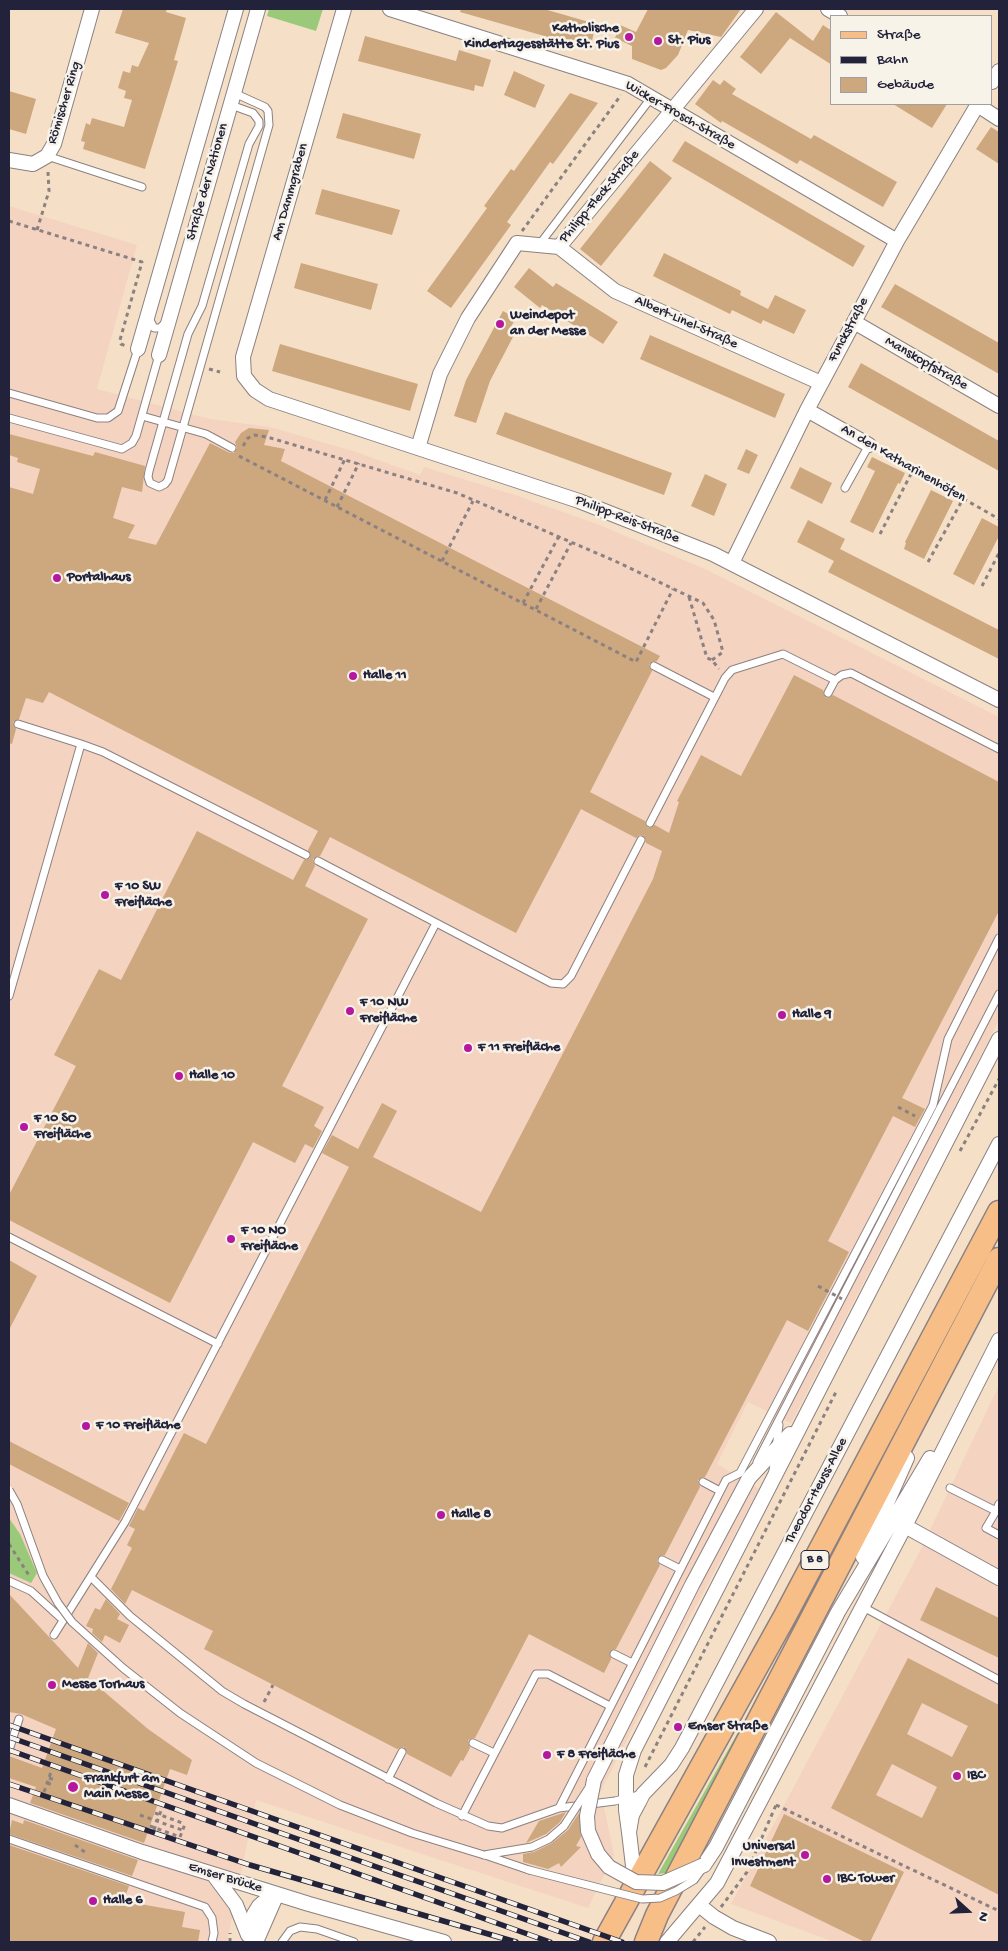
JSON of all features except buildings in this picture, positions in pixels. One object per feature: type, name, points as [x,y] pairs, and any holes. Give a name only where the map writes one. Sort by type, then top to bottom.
[{"type":"main road","name":"Theodor-Heuss-Allee","points":[[604,1942],[785,1616],[999,1212]]},
{"type":"main road","name":"B 8","points":[[646,1942],[657,1915],[999,1259]]},
{"type":"street","name":"Römischer Ring","points":[[9,160],[33,164],[47,156],[54,144],[92,9]]},
{"type":"street","name":"Straße der Nationen","points":[[138,349],[236,9]]},
{"type":"street","name":"Straße der Nationen","points":[[159,355],[258,9]]},
{"type":"street","name":"Am Dammgraben","points":[[244,376],[243,356],[344,9]]},
{"type":"street","name":"Wicker-Frosch-Straße","points":[[390,9],[628,84],[897,241]]},
{"type":"street","name":"Philipp-Fleck-Straße","points":[[517,243],[559,247],[756,9]]},
{"type":"street","name":"Funckstraße","points":[[732,563],[821,383],[897,241],[976,105]]},
{"type":"street","points":[[978,105],[999,119]]},
{"type":"street","points":[[418,448],[440,374],[468,318],[517,243]]},
{"type":"street","name":"Albert-Linel-Straße","points":[[559,247],[615,291],[821,383]]},
{"type":"street","name":"Manskopfstraße","points":[[854,322],[999,406]]},
{"type":"street","name":"Philipp-Reis-Straße","points":[[244,376],[255,390],[269,399],[596,507],[732,563],[999,700]]},
{"type":"street","name":"An den Katharinenhöfen","points":[[807,410],[868,445]]},
{"type":"street","name":"Theodor-Heuss-Allee","points":[[625,1907],[633,1866],[626,1798],[626,1775],[634,1750],[999,1039]]},
{"type":"street","name":"Theodor-Heuss-Allee","points":[[629,1832],[632,1815],[643,1794],[671,1766],[682,1748],[999,1144]]},
{"type":"street","points":[[838,1612],[973,1308]]},
{"type":"street","points":[[667,1942],[716,1883],[863,1607],[999,1340]]},
{"type":"street","points":[[704,1865],[838,1612],[990,1359]]},
{"type":"street","name":"Theodor-Heuss-Allee","points":[[704,1865],[663,1883],[636,1882],[609,1867],[598,1854],[588,1831],[588,1807],[594,1780],[692,1584],[749,1478],[801,1423]]},
{"type":"street","points":[[905,1526],[999,1578]]},
{"type":"street","name":"Emser Brücke","points":[[9,1805],[276,1894],[444,1942]]},
{"type":"street","points":[[213,1874],[236,1905],[250,1940]]},
{"type":"street","points":[[250,1940],[254,1914],[267,1898],[276,1894]]},
{"type":"street","points":[[699,1905],[714,1917],[734,1928],[769,1942]]},
{"type":"lane","points":[[539,245],[651,98]]},
{"type":"lane","points":[[232,99],[265,107],[268,111],[269,125],[168,480],[165,484],[154,486],[148,478],[188,334],[202,306],[249,144],[259,126],[259,121],[253,113],[232,99]]},
{"type":"lane","points":[[47,156],[142,187]]},
{"type":"lane","points":[[149,309],[150,322],[154,328],[160,328],[170,315]]},
{"type":"lane","points":[[9,393],[97,418],[108,418],[118,411],[138,349]]},
{"type":"lane","points":[[9,418],[122,449],[132,442],[136,436],[159,355]]},
{"type":"lane","points":[[142,416],[206,434],[232,448]]},
{"type":"lane","points":[[845,488],[868,445]]},
{"type":"lane","points":[[650,823],[714,697],[732,670],[783,654],[835,680]]},
{"type":"lane","points":[[654,666],[714,697]]},
{"type":"lane","points":[[828,693],[835,680],[842,675],[851,673],[999,749]]},
{"type":"lane","points":[[18,724],[103,752],[306,855]]},
{"type":"lane","points":[[9,996],[81,744]]},
{"type":"lane","points":[[318,861],[551,982],[563,984],[571,976],[641,840]]},
{"type":"lane","points":[[54,1635],[125,1522],[436,923]]},
{"type":"lane","points":[[558,1808],[720,1491],[726,1480],[740,1473],[933,1105],[948,1040],[999,938]]},
{"type":"lane","points":[[749,1478],[999,994]]},
{"type":"lane","points":[[9,1237],[218,1344]]},
{"type":"lane","points":[[770,1485],[780,1420]]},
{"type":"lane","points":[[703,1482],[720,1491]]},
{"type":"lane","points":[[950,1488],[998,1507],[986,1528],[999,1535]]},
{"type":"lane","points":[[9,1490],[16,1504],[42,1576],[72,1622],[123,1668],[180,1713],[256,1763],[340,1805],[412,1833],[538,1873],[642,1899],[660,1898],[676,1892],[694,1880],[704,1865]]},
{"type":"lane","points":[[662,1560],[680,1569]]},
{"type":"lane","points":[[91,1577],[130,1616],[222,1691],[259,1712],[462,1816],[488,1826],[502,1828],[558,1808],[643,1794]]},
{"type":"lane","points":[[9,1582],[30,1591],[63,1620]]},
{"type":"lane","points":[[863,1607],[999,1680]]},
{"type":"lane","points":[[614,1654],[632,1663]]},
{"type":"lane","points":[[462,1816],[536,1674],[548,1674],[610,1706]]},
{"type":"lane","points":[[9,1750],[19,1719]]},
{"type":"lane","points":[[473,1743],[494,1753]]},
{"type":"lane","points":[[388,1779],[402,1752]]},
{"type":"lane","points":[[484,1855],[532,1846],[549,1838],[564,1826],[594,1780]]},
{"type":"lane","points":[[9,1839],[205,1907],[212,1918],[214,1932],[212,1942]]},
{"type":"lane","points":[[282,1942],[290,1931],[300,1927],[317,1929],[354,1942]]},
{"type":"path","points":[[517,243],[524,225],[628,84]]},
{"type":"path","points":[[37,230],[49,191]]},
{"type":"path","points":[[9,221],[142,262],[121,336]]},
{"type":"path","points":[[673,588],[636,662],[238,455],[248,438],[254,435],[346,459],[457,493],[673,588],[704,603],[714,620],[723,652],[712,660]]},
{"type":"path","name":"An den Katharinenhöfen","points":[[868,445],[999,519]]},
{"type":"path","points":[[325,500],[346,459]]},
{"type":"path","points":[[337,506],[359,463]]},
{"type":"path","points":[[880,534],[913,470]]},
{"type":"path","points":[[928,562],[963,498]]},
{"type":"path","points":[[442,561],[473,501]]},
{"type":"path","points":[[523,603],[558,538]]},
{"type":"path","points":[[536,610],[571,543]]},
{"type":"path","points":[[982,586],[999,553]]},
{"type":"path","points":[[689,596],[706,658],[712,660],[725,678]]},
{"type":"path","points":[[958,1154],[999,1079]]},
{"type":"path","points":[[898,1107],[923,1120]]},
{"type":"path","points":[[818,1286],[842,1299]]},
{"type":"path","points":[[639,1771],[648,1764],[841,1382]]},
{"type":"path","points":[[259,1712],[273,1685]]},
{"type":"path","points":[[44,1792],[52,1769]]},
{"type":"path","points":[[49,1778],[55,1780]]},
{"type":"path","points":[[47,1783],[53,1785]]},
{"type":"path","points":[[776,1805],[997,1910]]},
{"type":"path","points":[[154,1830],[162,1808]]},
{"type":"path","points":[[150,1826],[180,1837],[185,1824],[155,1813]]},
{"type":"path","points":[[140,1815],[182,1830]]},
{"type":"shaded area","points":[[9,206],[137,245],[97,389],[210,419],[270,427],[353,451],[420,475],[424,467],[515,495],[597,524],[705,569],[999,717],[999,1020],[791,1423],[748,1402],[717,1464],[759,1489],[672,1650],[595,1803],[594,1807],[604,1807],[614,1855],[588,1908],[256,1800],[227,1942],[9,1942]]},
{"type":"shaded area","name":"IBC","points":[[999,1385],[999,1942],[834,1942],[731,1904],[920,1551]]},
{"type":"green space","points":[[269,9],[323,9],[316,31],[267,16]]},
{"type":"green space","points":[[9,1518],[20,1534],[37,1573],[31,1583],[9,1573]]},
{"type":"green space","points":[[741,1727],[744,1728],[667,1873],[658,1874]]},
{"type":"railway","points":[[9,1725],[622,1942]]},
{"type":"railway","points":[[9,1737],[589,1942]]},
{"type":"railway","points":[[9,1750],[550,1942]]},
{"type":"railway","points":[[9,1784],[250,1865],[516,1942]]},
{"type":"place","name":"Katholische Kindertagesstätte St. Pius","points":[[629,37]]},
{"type":"place","name":"St. Pius","points":[[658,41]]},
{"type":"place","name":"Weindepot an der Messe","points":[[500,324]]},
{"type":"place","name":"Portalhaus","points":[[57,578]]},
{"type":"place","name":"Halle 11","points":[[353,676]]},
{"type":"place","name":"F 10 SW Freifläche","points":[[105,895]]},
{"type":"place","name":"F 10 NW Freifläche","points":[[350,1011]]},
{"type":"place","name":"Halle 9","points":[[782,1015]]},
{"type":"place","name":"F 11 Freifläche","points":[[468,1048]]},
{"type":"place","name":"Halle 10","points":[[179,1076]]},
{"type":"place","name":"F 10 SO Freifläche","points":[[24,1127]]},
{"type":"place","name":"F 10 NO Freifläche","points":[[231,1239]]},
{"type":"place","name":"F 10 Freifläche","points":[[86,1426]]},
{"type":"place","name":"Halle 8","points":[[441,1515]]},
{"type":"place","name":"Messe Torhaus","points":[[52,1685]]},
{"type":"place","name":"Emser Straße","points":[[678,1727]]},
{"type":"place","name":"F 8 Freifläche","points":[[547,1755]]},
{"type":"place","name":"IBC","points":[[957,1776]]},
{"type":"place","name":"Frankfurt am Main Messe","points":[[73,1787]]},
{"type":"place","name":"Universal Investment","points":[[805,1855]]},
{"type":"place","name":"IBC Tower","points":[[827,1879]]},
{"type":"place","name":"Halle 6","points":[[93,1901]]}]
